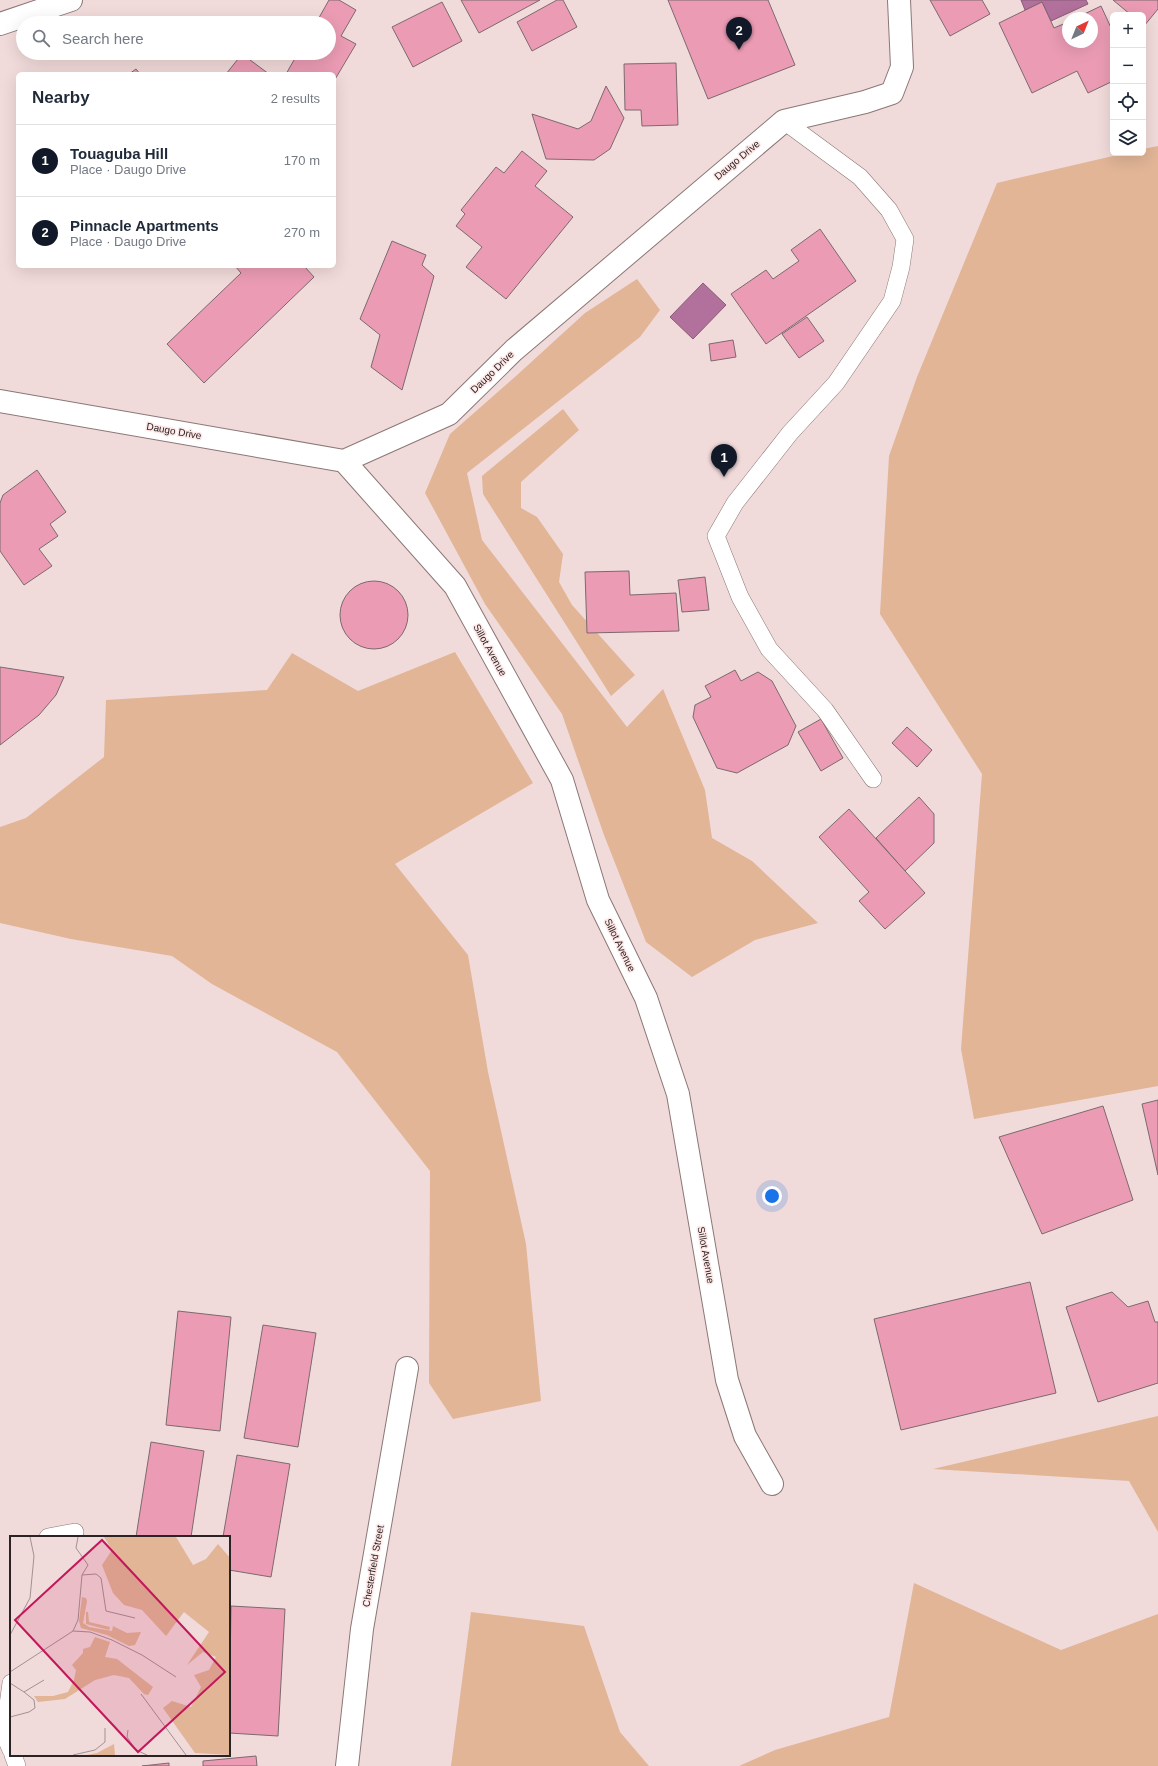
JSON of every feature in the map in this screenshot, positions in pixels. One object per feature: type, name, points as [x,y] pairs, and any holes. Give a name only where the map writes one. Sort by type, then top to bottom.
[{"type":"street","points":[[24,16],[71,0]]},
{"type":"street","name":"Daugo Drive","points":[[0,401],[344,461],[449,414],[514,350],[784,121],[865,102],[892,93],[902,67],[899,0]]},
{"type":"street","points":[[0,24],[16,19]]},
{"type":"street","name":"Sillot Avenue","points":[[344,461],[455,586],[562,780],[598,900],[646,998],[678,1094],[727,1380],[745,1436],[772,1484]]},
{"type":"street","name":"Chesterfield Street","points":[[347,1766],[362,1629],[407,1368]]},
{"type":"lane","points":[[784,121],[860,177],[889,210],[904,239],[901,268],[892,301],[836,383],[790,433],[735,503],[716,536],[740,597],[770,649],[825,710],[873,779]]},
{"type":"lane","points":[[53,1536],[75,1532]]},
{"type":"lane","points":[[10,1690],[4,1734],[10,1748]]},
{"type":"lane","points":[[13,1756],[17,1766]]},
{"type":"shaded area","points":[[1021,0],[1086,0],[1088,4],[1071,12],[1062,12],[1062,16],[1051,21],[1042,2],[1025,10]]},
{"type":"shaded area","points":[[1158,146],[1158,1086],[974,1119],[961,1049],[982,774],[880,614],[889,456],[917,377],[997,183],[1113,156],[1146,156],[1146,148]]},
{"type":"shaded area","points":[[637,279],[660,310],[640,337],[467,473],[482,540],[627,727],[663,689],[705,790],[712,838],[752,861],[818,923],[755,940],[692,977],[646,942],[604,835],[562,714],[485,604],[425,493],[450,434],[585,313]]},
{"type":"shaded area","points":[[703,283],[726,305],[693,339],[670,317]]},
{"type":"shaded area","points":[[563,409],[579,430],[521,482],[521,508],[537,517],[563,554],[559,582],[572,605],[635,675],[611,696],[483,494],[482,476]]},
{"type":"shaded area","points":[[455,652],[533,783],[395,864],[468,955],[488,1072],[526,1244],[541,1401],[453,1419],[429,1383],[430,1171],[337,1052],[212,984],[172,956],[71,939],[0,923],[0,827],[26,818],[104,757],[106,700],[267,690],[292,653],[358,691]]},
{"type":"shaded area","points":[[1158,1416],[1158,1532],[1129,1481],[933,1469]]},
{"type":"shaded area","points":[[914,1583],[1061,1650],[1158,1614],[1158,1766],[739,1766],[775,1750],[889,1717]]},
{"type":"shaded area","points":[[471,1612],[584,1626],[620,1732],[649,1766],[451,1766]]},
{"type":"building","points":[[329,0],[339,0],[356,10],[341,36],[356,44],[336,78],[336,72],[287,72],[294,60],[336,60],[336,16],[320,16]]},
{"type":"building","points":[[461,0],[540,0],[479,33]]},
{"type":"building","points":[[557,0],[563,0],[577,27],[532,51],[517,22]]},
{"type":"building","points":[[668,0],[768,0],[795,65],[708,99]]},
{"type":"building","points":[[930,0],[982,0],[990,14],[950,36]]},
{"type":"building","points":[[1113,0],[1158,0],[1158,9],[1146,24],[1146,12],[1127,12]]},
{"type":"building","points":[[442,2],[462,41],[413,67],[392,27]]},
{"type":"building","points":[[1042,2],[1054,28],[1062,25],[1062,48],[1098,48],[1098,12],[1088,12],[1101,6],[1110,26],[1110,82],[1088,93],[1077,71],[1032,93],[999,23]]},
{"type":"building","points":[[237,60],[250,60],[266,72],[228,72]]},
{"type":"building","points":[[676,63],[678,125],[642,126],[641,110],[625,110],[624,64]]},
{"type":"building","points":[[606,86],[624,118],[610,149],[594,160],[546,159],[532,114],[578,129],[591,121]]},
{"type":"building","points":[[522,151],[547,171],[535,186],[573,217],[506,299],[466,267],[482,247],[456,226],[465,214],[461,210],[496,167],[504,173]]},
{"type":"building","points":[[820,229],[856,281],[766,344],[731,294],[766,270],[773,279],[799,261],[791,250]]},
{"type":"building","points":[[392,241],[426,255],[422,265],[434,276],[402,390],[371,367],[380,335],[360,319]]},
{"type":"building","points":[[237,268],[306,268],[314,277],[204,383],[167,344],[241,273]]},
{"type":"building","points":[[807,317],[824,341],[799,358],[782,334]]},
{"type":"building","points":[[733,340],[736,357],[711,361],[709,344]]},
{"type":"building","points":[[37,470],[66,512],[50,524],[58,536],[39,549],[52,566],[24,585],[0,551],[0,503],[3,495]]},
{"type":"building","points":[[629,571],[630,595],[676,593],[679,631],[587,633],[585,572]]},
{"type":"building","points":[[705,577],[709,610],[682,612],[678,580]]},
{"type":"building","points":[[374,581],[387,583],[398,591],[406,602],[408,615],[406,628],[398,639],[387,647],[374,649],[361,647],[350,639],[342,628],[340,615],[342,602],[350,591],[361,583]]},
{"type":"building","points":[[0,667],[64,677],[56,695],[39,715],[0,745]]},
{"type":"building","points":[[735,670],[741,681],[758,672],[772,681],[796,726],[788,745],[737,773],[717,768],[693,717],[695,705],[711,697],[705,686]]},
{"type":"building","points":[[821,719],[843,758],[821,771],[798,732]]},
{"type":"building","points":[[907,727],[932,750],[917,767],[892,743]]},
{"type":"building","points":[[919,797],[934,814],[934,843],[905,871],[876,838]]},
{"type":"building","points":[[849,809],[925,893],[885,929],[859,901],[869,892],[819,837]]},
{"type":"building","points":[[1158,1100],[1158,1175],[1142,1104]]},
{"type":"building","points":[[1103,1106],[1133,1200],[1042,1234],[999,1137]]},
{"type":"building","points":[[1030,1282],[1056,1393],[901,1430],[874,1319]]},
{"type":"building","points":[[1112,1292],[1128,1307],[1148,1301],[1155,1322],[1158,1322],[1158,1383],[1098,1402],[1066,1307]]},
{"type":"building","points":[[178,1311],[231,1317],[220,1431],[166,1425]]},
{"type":"building","points":[[263,1325],[316,1333],[298,1447],[244,1438]]},
{"type":"building","points":[[151,1442],[204,1451],[191,1536],[136,1536]]},
{"type":"building","points":[[237,1455],[290,1464],[271,1577],[230,1570],[230,1536],[223,1536]]},
{"type":"building","points":[[231,1606],[285,1609],[278,1736],[230,1733]]},
{"type":"building","points":[[256,1756],[257,1766],[203,1766],[203,1761]]},
{"type":"building","points":[[169,1763],[169,1766],[142,1766]]},
{"type":"place","name":"Pinnacle Apartments","points":[[739,50]]},
{"type":"place","name":"Touaguba Hill","points":[[724,477]]}]
